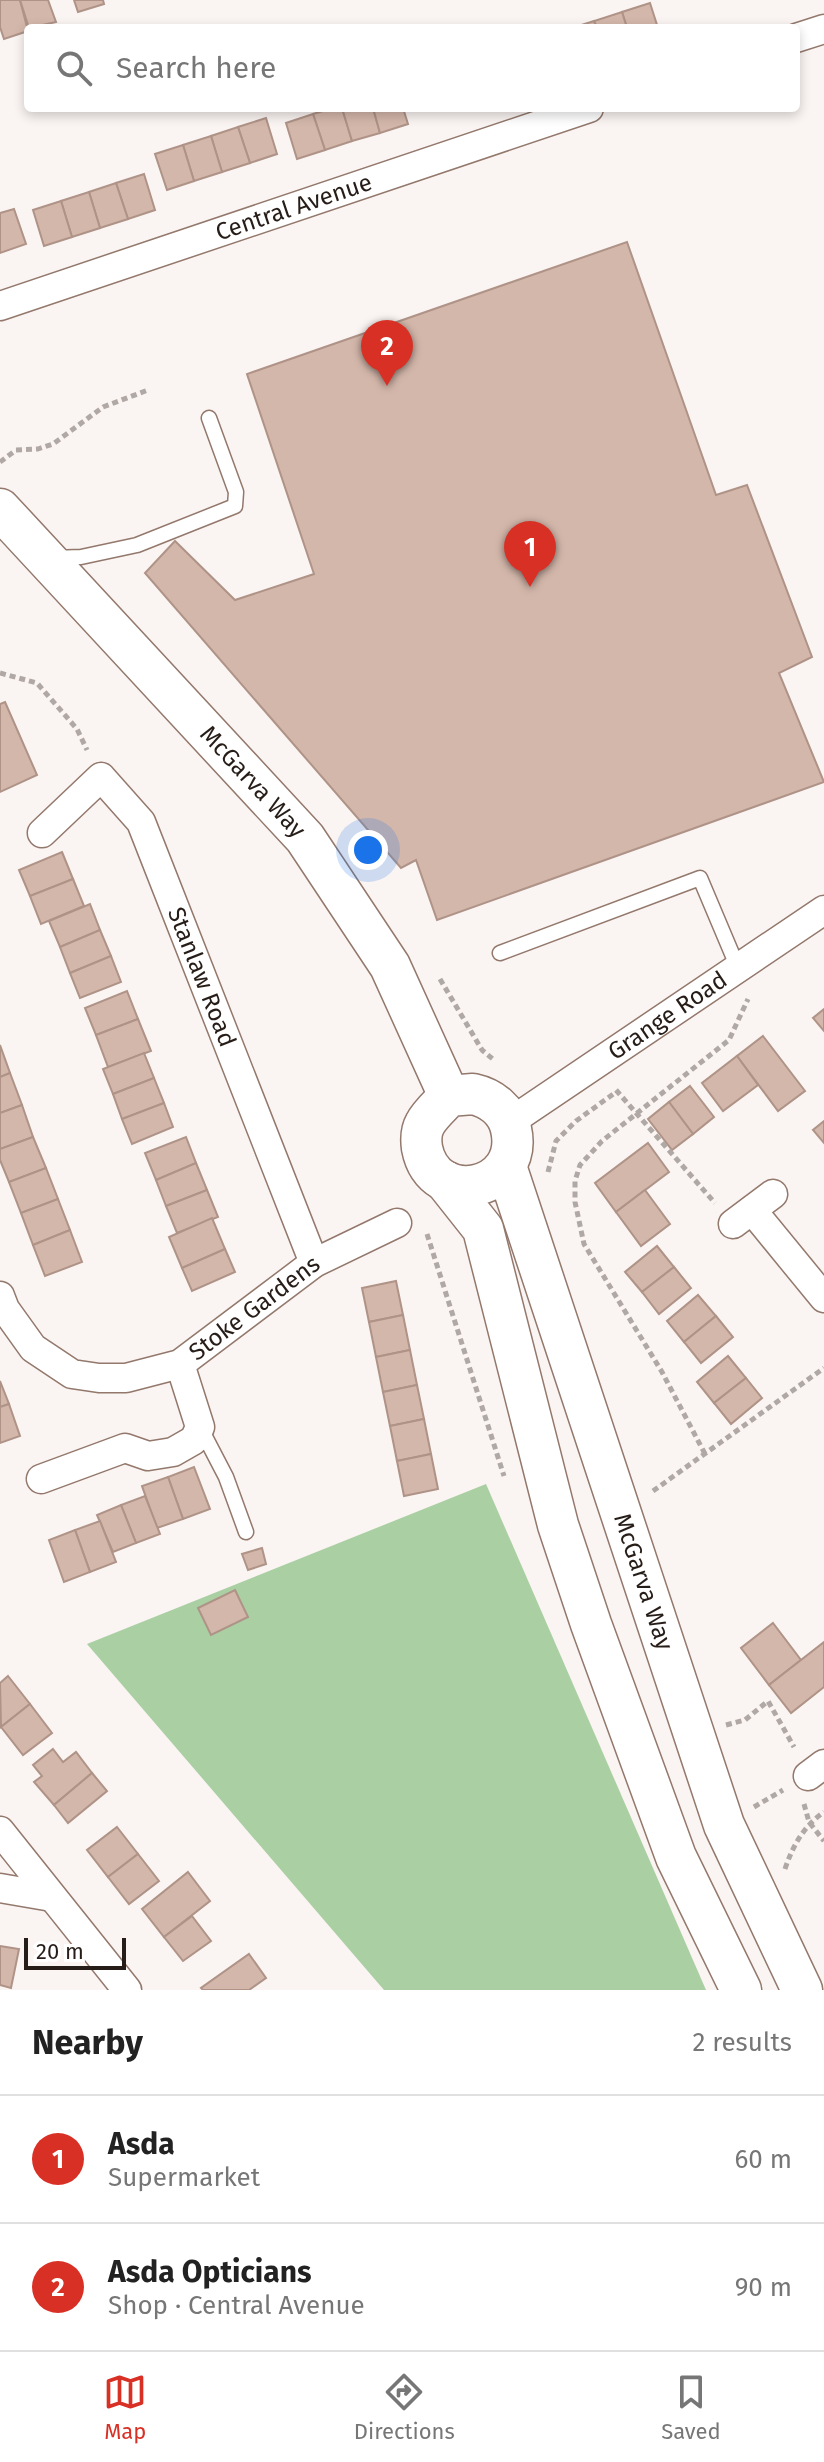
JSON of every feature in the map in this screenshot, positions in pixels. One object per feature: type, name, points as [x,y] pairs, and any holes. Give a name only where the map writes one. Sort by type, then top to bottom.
[{"type":"street","points":[[800,37],[824,29]]},
{"type":"street","name":"Central Avenue","points":[[0,306],[577,112]]},
{"type":"street","name":"McGarva Way","points":[[0,509],[305,838],[390,966],[449,1096]]},
{"type":"street","points":[[42,833],[101,777]]},
{"type":"street","name":"Stanlaw Road","points":[[101,777],[141,822],[314,1263]]},
{"type":"street","name":"Grange Road","points":[[510,1122],[824,910]]},
{"type":"street","points":[[445,1181],[471,1187],[487,1182],[506,1166],[513,1138],[510,1122],[495,1103],[473,1094],[449,1096],[423,1125],[421,1141],[424,1157],[432,1171],[445,1181],[483,1229],[558,1525],[591,1624],[676,1857],[741,1990]]},
{"type":"street","name":"McGarva Way","points":[[506,1166],[724,1825],[802,1990]]},
{"type":"street","points":[[753,1209],[824,1298]]},
{"type":"street","name":"Stoke Gardens","points":[[0,1296],[5,1309],[33,1348],[72,1374],[126,1378],[180,1364],[314,1263],[397,1223]]},
{"type":"street","points":[[41,1479],[125,1448],[148,1456],[173,1452],[194,1440],[200,1427],[180,1364]]},
{"type":"street","points":[[0,1831],[127,1990]]},
{"type":"street","points":[[0,1888],[52,1897]]},
{"type":"lane","points":[[45,558],[81,557],[137,545],[235,506],[236,492],[209,418]]},
{"type":"lane","points":[[500,953],[700,878],[738,968]]},
{"type":"lane","points":[[200,1427],[226,1477],[246,1532]]},
{"type":"path","points":[[0,462],[16,450],[38,449],[53,444],[103,407],[148,390]]},
{"type":"path","points":[[0,673],[37,683],[77,729],[101,777]]},
{"type":"path","points":[[705,1454],[662,1372],[584,1244],[575,1202],[575,1181],[580,1165],[602,1141],[729,1040],[749,997]]},
{"type":"path","points":[[595,1065],[637,1114],[753,1209]]},
{"type":"path","points":[[622,1513],[824,1368]]},
{"type":"path","points":[[724,1825],[816,1770]]},
{"type":"path","points":[[782,1879],[796,1843],[809,1822],[824,1812]]},
{"type":"green space","points":[[486,1484],[706,1990],[384,1990],[87,1644]]},
{"type":"building","points":[[0,0],[20,0],[26,24],[24,32],[4,39],[0,27]]},
{"type":"building","points":[[20,0],[48,0],[56,22],[28,24]]},
{"type":"building","points":[[74,0],[103,0],[104,4],[78,12]]},
{"type":"building","points":[[650,3],[657,24],[626,24],[622,12]]},
{"type":"building","points":[[622,12],[626,24],[595,24],[594,21]]},
{"type":"building","points":[[343,112],[352,141],[325,150],[313,114]]},
{"type":"building","points":[[343,112],[374,112],[380,133],[352,141]]},
{"type":"building","points":[[374,112],[404,112],[408,124],[380,133]]},
{"type":"building","points":[[313,114],[325,150],[297,159],[286,123]]},
{"type":"building","points":[[266,118],[277,154],[250,163],[238,127]]},
{"type":"building","points":[[238,127],[250,163],[222,172],[211,136]]},
{"type":"building","points":[[211,136],[222,172],[194,181],[183,145]]},
{"type":"building","points":[[183,145],[194,181],[167,190],[155,154]]},
{"type":"building","points":[[144,174],[155,210],[128,219],[116,183]]},
{"type":"building","points":[[116,183],[128,219],[100,228],[89,192]]},
{"type":"building","points":[[89,192],[100,228],[72,237],[61,201]]},
{"type":"building","points":[[61,201],[72,237],[44,246],[33,210]]},
{"type":"building","points":[[14,209],[26,244],[0,253],[0,213]]},
{"type":"building","points":[[627,242],[716,495],[747,485],[812,657],[779,673],[824,782],[437,920],[416,860],[401,868],[145,573],[175,541],[235,600],[314,574],[247,374]]},
{"type":"building","points":[[5,702],[37,775],[0,792],[0,704]]},
{"type":"building","points":[[62,852],[73,879],[30,896],[19,870]]},
{"type":"building","points":[[73,879],[84,906],[41,924],[30,896]]},
{"type":"building","points":[[90,904],[100,930],[60,947],[49,921]]},
{"type":"building","points":[[100,930],[111,956],[70,973],[60,947]]},
{"type":"building","points":[[111,956],[121,982],[80,998],[70,973]]},
{"type":"building","points":[[127,991],[138,1019],[96,1035],[85,1008]]},
{"type":"building","points":[[824,1009],[824,1031],[813,1018]]},
{"type":"building","points":[[138,1019],[151,1051],[108,1067],[96,1035]]},
{"type":"building","points":[[763,1036],[805,1091],[778,1111],[737,1056]]},
{"type":"building","points":[[0,1045],[10,1073],[0,1077]]},
{"type":"building","points":[[144,1053],[154,1078],[113,1094],[103,1069]]},
{"type":"building","points":[[737,1056],[758,1085],[723,1111],[702,1083]]},
{"type":"building","points":[[10,1073],[22,1105],[0,1113],[0,1077]]},
{"type":"building","points":[[154,1078],[164,1103],[122,1119],[113,1094]]},
{"type":"building","points":[[690,1086],[714,1117],[693,1134],[669,1102]]},
{"type":"building","points":[[669,1102],[693,1134],[672,1150],[648,1119]]},
{"type":"building","points":[[164,1103],[173,1127],[132,1144],[122,1119]]},
{"type":"building","points":[[22,1105],[33,1137],[0,1149],[0,1113]]},
{"type":"building","points":[[824,1121],[824,1143],[813,1130]]},
{"type":"building","points":[[33,1137],[46,1168],[9,1182],[0,1160],[0,1149]]},
{"type":"building","points":[[186,1137],[196,1163],[156,1180],[145,1153]]},
{"type":"building","points":[[648,1143],[669,1172],[616,1212],[595,1183]]},
{"type":"building","points":[[196,1163],[207,1190],[166,1206],[156,1180]]},
{"type":"building","points":[[46,1168],[58,1199],[21,1213],[9,1182]]},
{"type":"building","points":[[207,1190],[218,1217],[177,1233],[166,1206]]},
{"type":"building","points":[[645,1190],[670,1224],[641,1246],[616,1212]]},
{"type":"building","points":[[58,1199],[70,1230],[33,1245],[21,1213]]},
{"type":"building","points":[[212,1218],[225,1249],[182,1268],[169,1237]]},
{"type":"building","points":[[70,1230],[82,1262],[45,1276],[33,1245]]},
{"type":"building","points":[[657,1246],[674,1267],[642,1292],[625,1272]]},
{"type":"building","points":[[225,1249],[235,1272],[192,1291],[182,1268]]},
{"type":"building","points":[[674,1267],[691,1288],[659,1314],[642,1292]]},
{"type":"building","points":[[396,1281],[403,1315],[369,1322],[362,1288]]},
{"type":"building","points":[[698,1295],[716,1316],[684,1342],[667,1321]]},
{"type":"building","points":[[403,1315],[410,1350],[376,1357],[369,1322]]},
{"type":"building","points":[[716,1316],[733,1337],[701,1363],[684,1342]]},
{"type":"building","points":[[410,1350],[417,1385],[383,1392],[376,1357]]},
{"type":"building","points":[[728,1356],[746,1378],[714,1403],[697,1382]]},
{"type":"building","points":[[746,1378],[762,1398],[731,1424],[714,1403]]},
{"type":"building","points":[[0,1381],[9,1404],[0,1407]]},
{"type":"building","points":[[417,1385],[424,1419],[390,1426],[383,1392]]},
{"type":"building","points":[[9,1404],[20,1436],[0,1443],[0,1407]]},
{"type":"building","points":[[424,1419],[431,1454],[397,1461],[390,1426]]},
{"type":"building","points":[[431,1454],[438,1489],[404,1496],[397,1461]]},
{"type":"building","points":[[194,1467],[210,1509],[183,1519],[168,1477]]},
{"type":"building","points":[[168,1477],[183,1519],[157,1528],[142,1486]]},
{"type":"building","points":[[145,1496],[160,1534],[136,1543],[121,1505]]},
{"type":"building","points":[[121,1505],[136,1543],[113,1552],[97,1515]]},
{"type":"building","points":[[100,1521],[116,1562],[90,1572],[75,1530]]},
{"type":"building","points":[[75,1530],[90,1572],[64,1582],[49,1540]]},
{"type":"building","points":[[262,1548],[266,1564],[248,1570],[242,1554]]},
{"type":"building","points":[[235,1590],[248,1617],[211,1635],[198,1608]]},
{"type":"building","points":[[773,1623],[801,1660],[769,1685],[741,1648]]},
{"type":"building","points":[[824,1642],[824,1687],[791,1713],[769,1685]]},
{"type":"building","points":[[8,1676],[30,1704],[1,1727],[0,1683]]},
{"type":"building","points":[[30,1704],[52,1733],[23,1755],[1,1727]]},
{"type":"building","points":[[53,1749],[63,1762],[76,1752],[92,1773],[54,1805],[34,1782],[42,1776],[33,1765]]},
{"type":"building","points":[[92,1773],[107,1791],[68,1823],[54,1805]]},
{"type":"building","points":[[117,1827],[138,1854],[108,1877],[87,1850]]},
{"type":"building","points":[[138,1854],[159,1881],[129,1904],[108,1877]]},
{"type":"building","points":[[188,1872],[210,1901],[164,1937],[142,1909]]},
{"type":"building","points":[[192,1916],[211,1941],[183,1961],[164,1937]]},
{"type":"building","points":[[0,1946],[19,1949],[11,1988],[0,1985]]},
{"type":"building","points":[[249,1954],[266,1978],[249,1990],[201,1988]]},
{"type":"place","name":"Asda Opticians","points":[[387,386]]},
{"type":"place","name":"Asda","points":[[530,587]]}]
